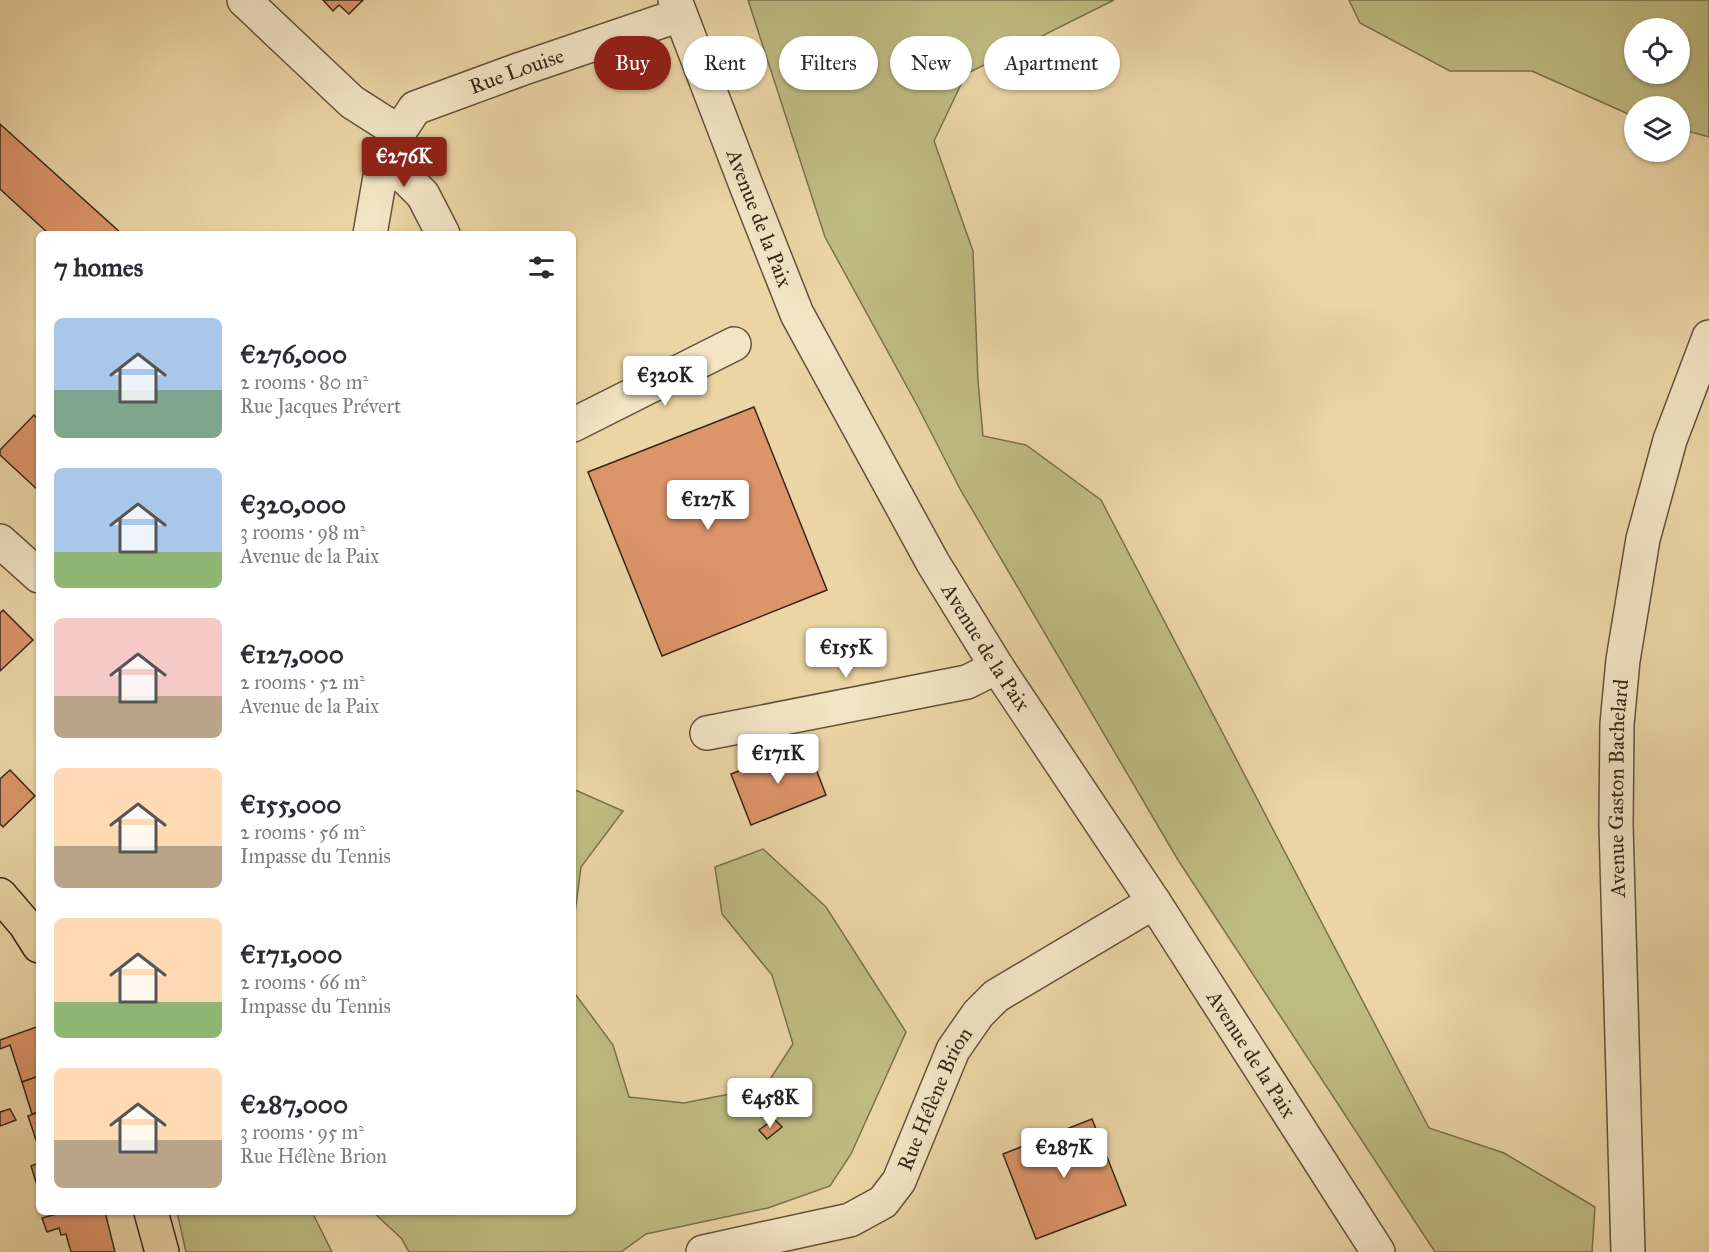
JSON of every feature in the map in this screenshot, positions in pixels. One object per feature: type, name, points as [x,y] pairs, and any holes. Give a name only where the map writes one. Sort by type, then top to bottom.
[{"type":"main road","points":[[0,895],[34,927]]},
{"type":"main road","points":[[152,1215],[162,1252]]},
{"type":"street","points":[[244,0],[352,102],[399,132]]},
{"type":"street","name":"Rue Louise","points":[[371,231],[382,165],[399,132],[416,108],[678,7]]},
{"type":"street","name":"Avenue de la Paix","points":[[678,7],[797,314],[933,563],[997,667],[1154,902],[1378,1252]]},
{"type":"street","points":[[382,165],[406,178],[423,195],[441,231]]},
{"type":"street","name":"Avenue Gaston Bachelard","points":[[1628,1252],[1616,825],[1617,724],[1623,660],[1643,539],[1670,440],[1709,337]]},
{"type":"street","points":[[576,423],[734,344]]},
{"type":"street","points":[[0,541],[36,573]]},
{"type":"street","points":[[707,733],[967,682],[997,667]]},
{"type":"street","name":"Rue Hélène Brion","points":[[703,1252],[850,1220],[883,1202],[899,1181],[953,1050],[978,1014],[996,996],[1154,902]]},
{"type":"shaded area","points":[[748,0],[1114,0],[1042,36],[984,36],[984,65],[972,71],[972,36],[890,36],[890,90],[958,90],[934,141],[973,251],[978,381],[983,436],[1026,445],[1101,500],[1429,1128],[1504,1153],[1595,1207],[1592,1252],[1435,1252],[1178,860],[960,489],[825,237],[767,58],[767,36],[760,36]]},
{"type":"shaded area","points":[[1349,0],[1709,0],[1709,137],[1690,132],[1690,96],[1624,96],[1624,112],[1532,71],[1450,71],[1360,23]]},
{"type":"shaded area","points":[[576,790],[623,811],[581,867],[576,905]]},
{"type":"shaded area","points":[[763,849],[826,907],[906,1032],[851,1154],[830,1186],[768,1208],[646,1234],[621,1252],[409,1252],[401,1238],[376,1215],[576,1215],[576,995],[613,1045],[629,1097],[684,1103],[765,1087],[793,1044],[772,975],[722,914],[715,867]]},
{"type":"shaded area","points":[[178,1215],[314,1215],[332,1252],[186,1252]]},
{"type":"building","points":[[323,0],[363,0],[349,14],[339,5],[333,11]]},
{"type":"building","points":[[0,124],[119,231],[46,231],[0,189]]},
{"type":"building","points":[[754,407],[827,590],[662,656],[588,472]]},
{"type":"building","points":[[34,415],[36,417],[36,488],[0,455],[0,450]]},
{"type":"building","points":[[3,610],[33,640],[0,671],[0,613]]},
{"type":"building","points":[[807,746],[826,795],[751,825],[731,774]]},
{"type":"building","points":[[10,770],[35,796],[3,827],[0,824],[0,779]]},
{"type":"building","points":[[36,1027],[36,1077],[22,1082],[10,1045],[0,1049],[0,1040]]},
{"type":"building","points":[[36,1077],[36,1113],[32,1114],[22,1082]]},
{"type":"building","points":[[10,1109],[16,1120],[0,1126],[0,1112]]},
{"type":"building","points":[[36,1113],[36,1140],[28,1116]]},
{"type":"building","points":[[774,1119],[782,1127],[767,1139],[759,1130]]},
{"type":"building","points":[[1092,1119],[1126,1205],[1036,1239],[1003,1154]]},
{"type":"building","points":[[36,1164],[36,1182],[31,1166]]},
{"type":"building","points":[[53,1215],[106,1215],[115,1252],[71,1252],[66,1234],[61,1235],[59,1228],[47,1232],[42,1218]]}]
